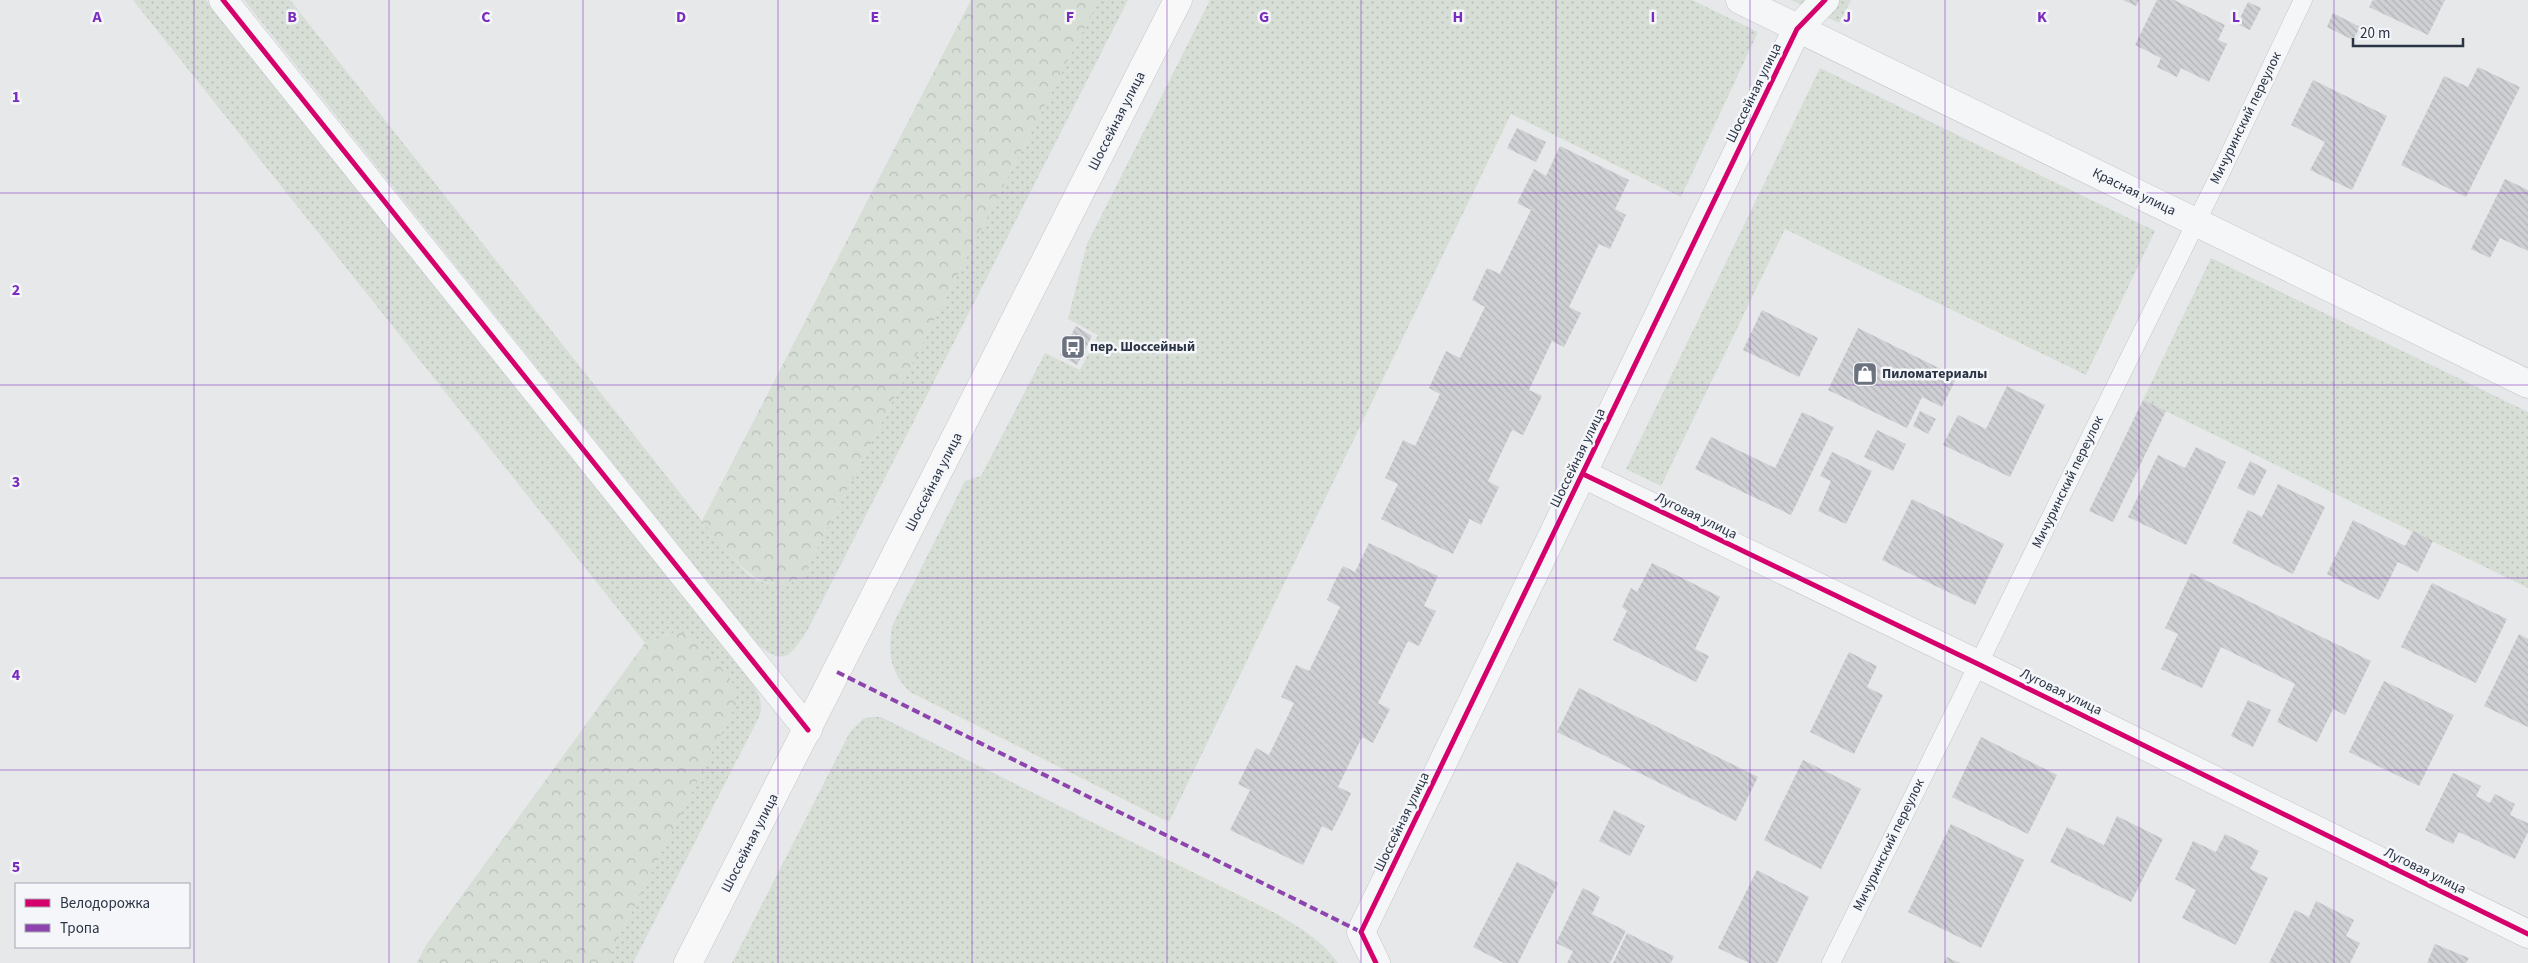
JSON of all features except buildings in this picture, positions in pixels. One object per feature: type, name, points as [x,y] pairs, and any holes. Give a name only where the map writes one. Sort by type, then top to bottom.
[{"type":"main road","name":"Шоссейная улица","points":[[688,963],[1178,0]]},
{"type":"street","points":[[223,0],[808,730]]},
{"type":"street","name":"Красная улица","points":[[1740,0],[2528,384]]},
{"type":"street","name":"Шоссейная улица","points":[[1376,963],[1361,932],[1798,29],[1825,0]]},
{"type":"street","name":"Луговая улица","points":[[1582,474],[1978,664],[2528,934]]},
{"type":"lane","name":"Мичуринский переулок","points":[[1831,963],[2196,222],[2303,0]]},
{"type":"green space","points":[[133,0],[206,0],[742,670],[760,697],[761,710],[759,717],[633,963],[606,963],[735,705],[676,632],[645,643]]},
{"type":"green space","points":[[244,0],[290,0],[702,521],[748,574],[767,584],[781,585],[794,581],[805,572],[1099,0],[1128,0],[807,631],[791,652],[781,657],[767,652],[758,645]]},
{"type":"green space","points":[[971,0],[1099,0],[805,572],[791,583],[777,585],[762,581],[735,560],[702,521]]},
{"type":"green space","points":[[1210,0],[1692,0],[1758,32],[1681,197],[1511,114],[1169,822],[910,692],[903,685],[894,670],[890,646],[892,626],[965,481],[981,476],[1045,353],[1080,370],[1098,335],[1068,319],[1087,244]]},
{"type":"green space","points":[[1791,0],[1851,0],[1839,23]]},
{"type":"green space","points":[[1820,68],[2155,231],[2086,375],[1785,229],[1661,486],[1626,469]]},
{"type":"green space","points":[[2211,258],[2528,412],[2528,588],[2143,400]]},
{"type":"green space","points":[[676,632],[684,633],[700,642],[713,657],[734,685],[736,705],[606,963],[417,963],[426,945],[645,643]]},
{"type":"green space","points":[[881,717],[1277,914],[1318,942],[1338,963],[732,963],[850,732],[863,719]]},
{"type":"marked path","points":[[837,672],[1361,932]]},
{"type":"cycle path","points":[[223,0],[808,730]]},
{"type":"cycle path","points":[[1376,963],[1361,932],[1797,29],[1825,0]]},
{"type":"cycle path","points":[[1583,474],[1978,664],[2528,934]]},
{"type":"place","name":"пер. Шоссейный","points":[[1073,347]]},
{"type":"place","name":"Пиломатериалы","points":[[1865,374]]}]
